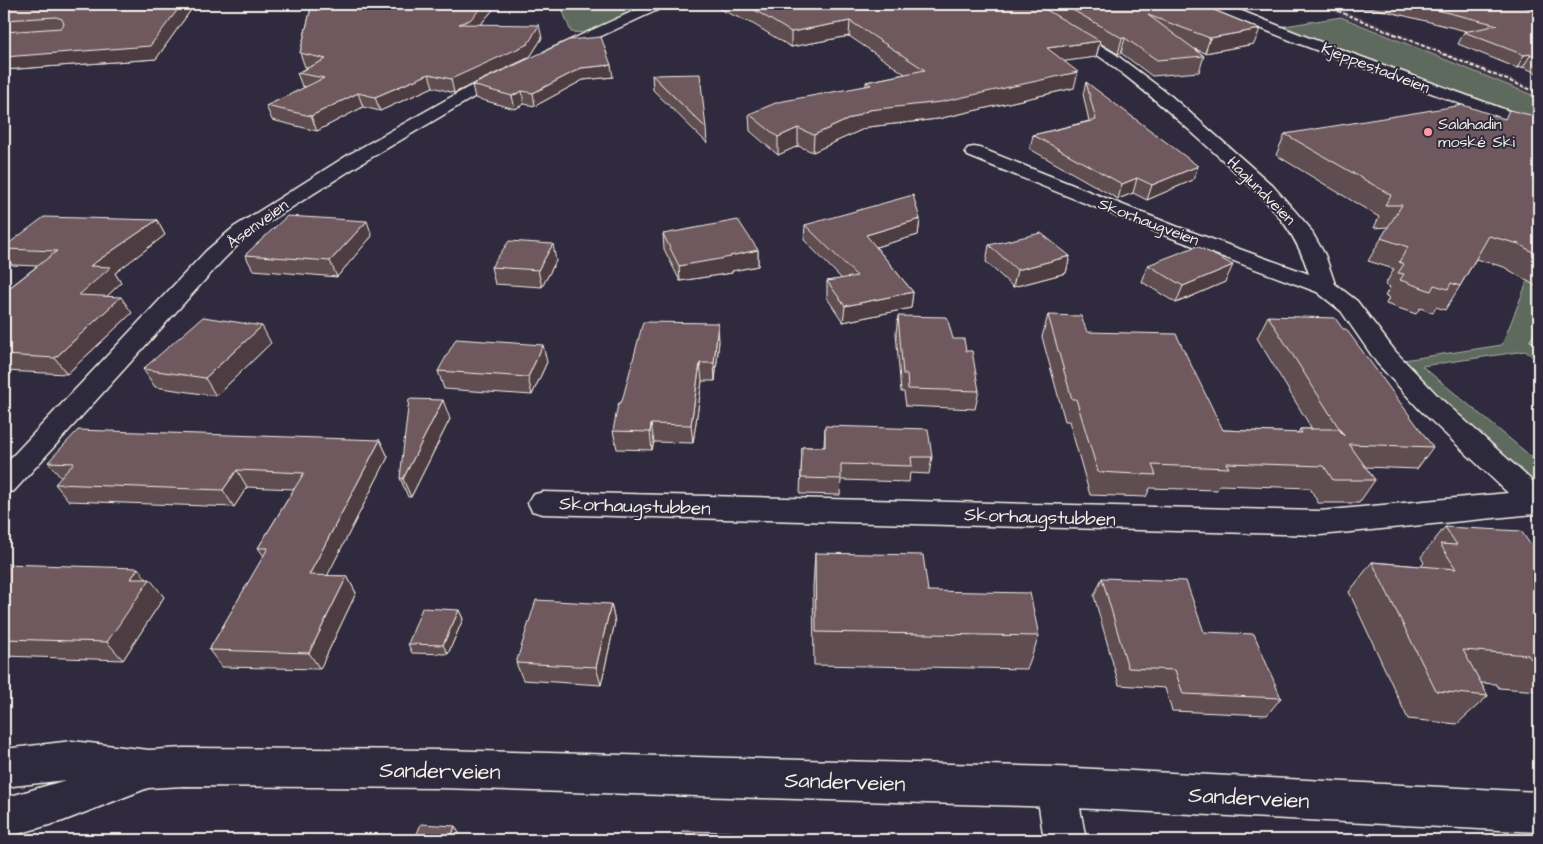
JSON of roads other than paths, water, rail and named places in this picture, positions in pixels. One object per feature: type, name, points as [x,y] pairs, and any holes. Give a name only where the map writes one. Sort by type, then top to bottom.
[{"type":"street","name":"Åsenveien","points":[[4,483],[214,256],[241,231],[404,130],[473,91],[528,65],[569,38],[659,4]]},
{"type":"street","name":"Haglundveien","points":[[1023,4],[1110,57],[1142,81],[1165,99],[1265,189],[1299,227],[1314,255],[1325,287]]},
{"type":"street","name":"Kjeppestadveien","points":[[1213,4],[1310,43],[1539,128]]},
{"type":"street","name":"Skorhaugveien","points":[[974,152],[1171,231],[1325,287]]},
{"type":"street","points":[[1325,287],[1349,306],[1386,357],[1430,404],[1538,503]]},
{"type":"street","name":"Skorhaugstubben","points":[[543,503],[1320,523],[1538,503]]},
{"type":"street","name":"Sanderveien","points":[[4,768],[72,760],[150,769],[194,767],[440,769],[1056,788],[1539,812]]},
{"type":"street","name":"Sanderveien","points":[[4,818],[63,801],[150,769]]},
{"type":"street","points":[[1056,788],[1065,840]]},
{"type":"railway","points":[[1321,4],[1539,93]]},
{"type":"place","name":"Salahadin moské Ski","points":[[1428,132]]}]
